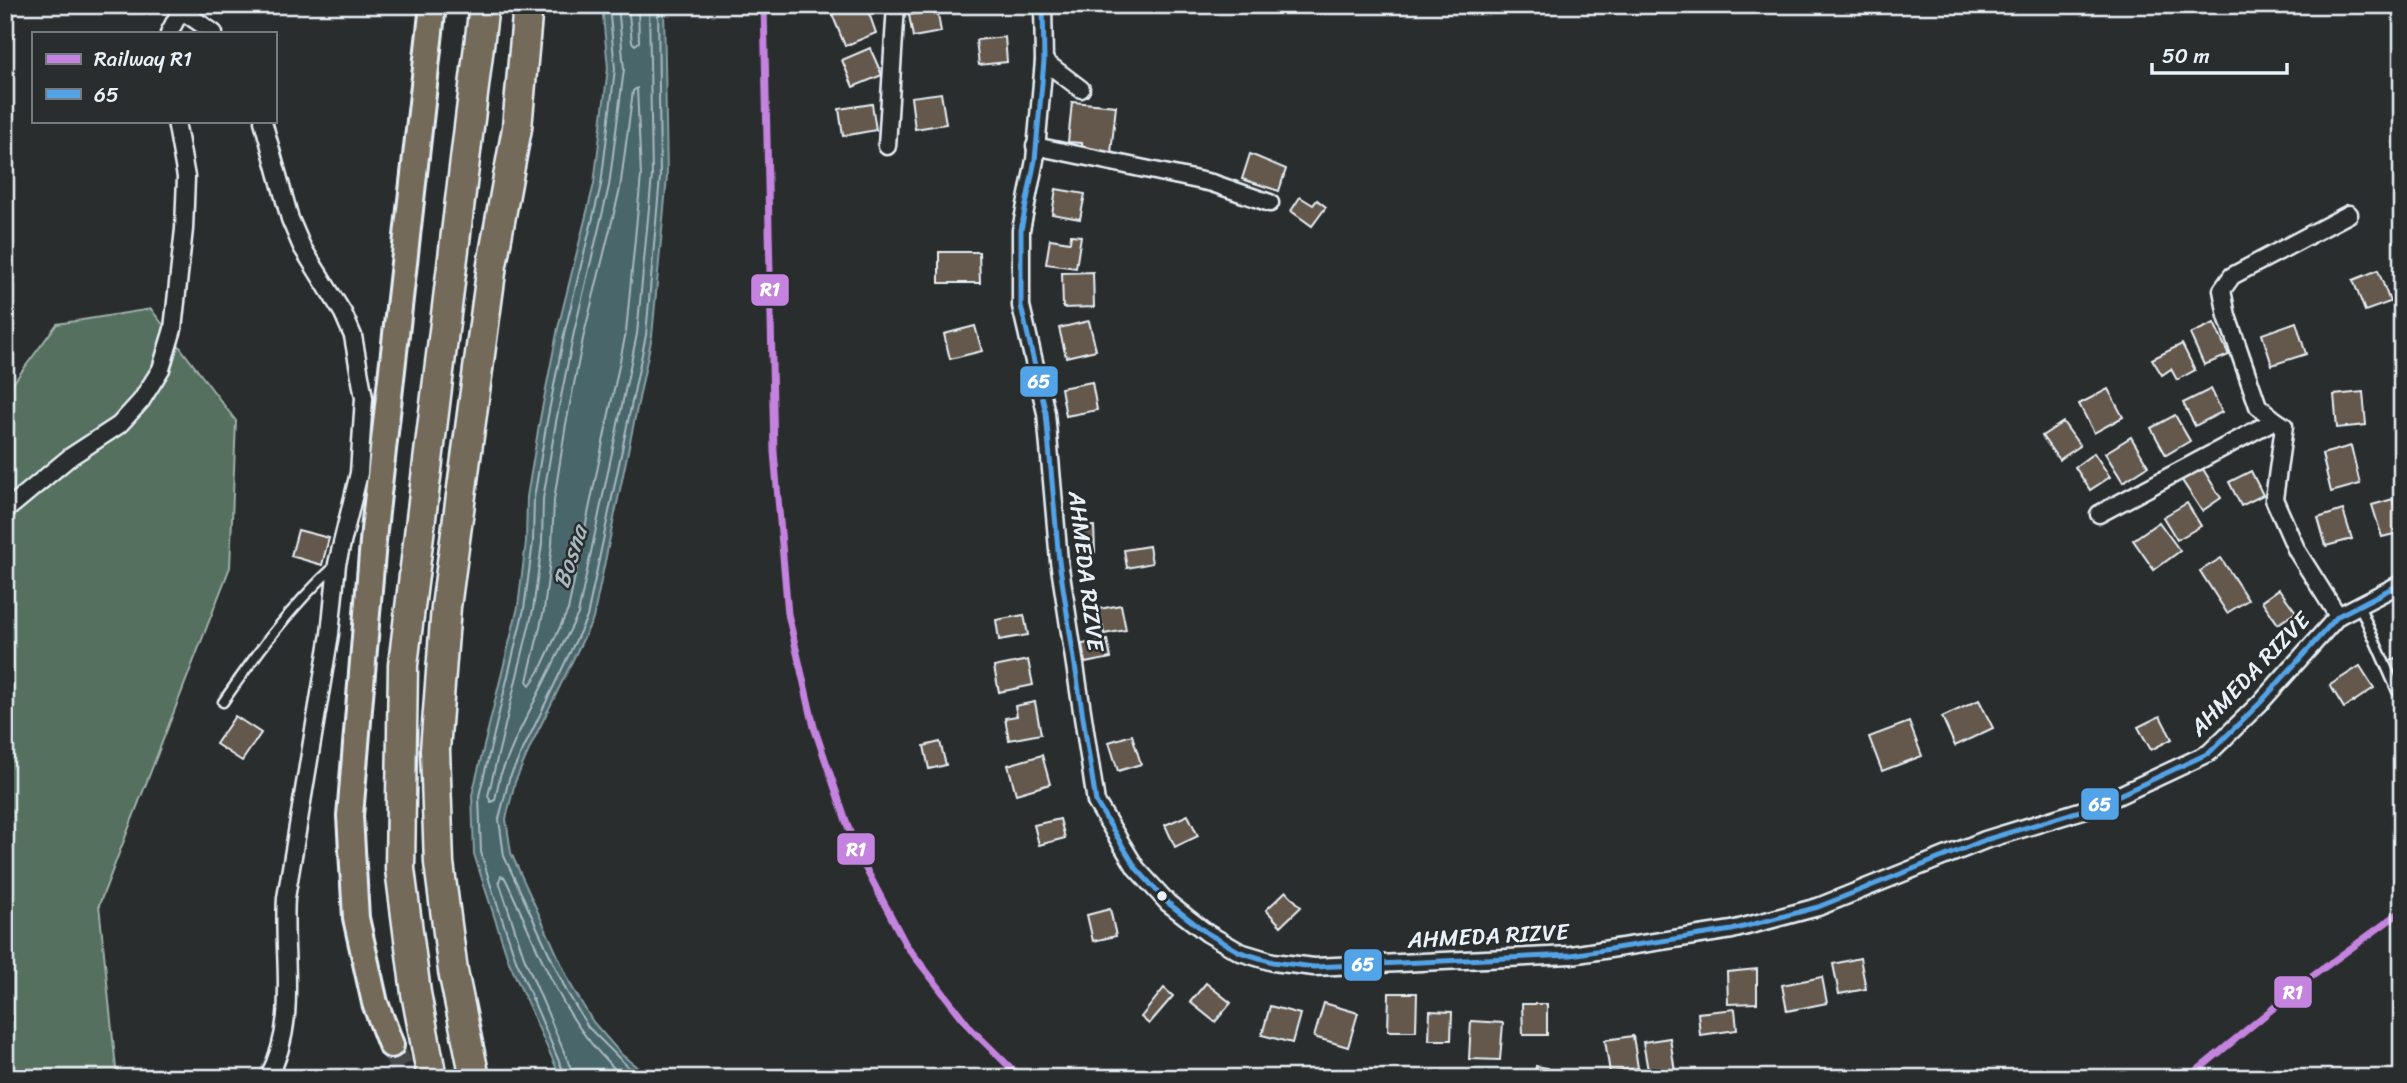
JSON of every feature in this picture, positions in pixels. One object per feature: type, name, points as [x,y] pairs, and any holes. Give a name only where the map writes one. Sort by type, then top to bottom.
[{"type":"highway","points":[[432,1078],[416,993],[400,869],[403,665],[484,5]]},
{"type":"highway","points":[[475,1078],[453,971],[439,863],[435,750],[446,607],[492,265],[517,128],[528,5]]},
{"type":"main road","points":[[391,1045],[375,1003],[356,918],[350,827],[374,530],[433,5]]},
{"type":"street","points":[[887,146],[896,5]]},
{"type":"street","name":"AHMEDA RIZVE","points":[[1042,5],[1044,61],[1035,146],[1021,230],[1021,306],[1046,413],[1059,561],[1097,802],[1136,868],[1168,903],[1207,933],[1240,952],[1273,962],[1314,967],[1571,955],[1732,930],[1818,907],[1985,839],[2096,806],[2209,752],[2260,703],[2338,616],[2402,583]]},
{"type":"street","points":[[169,32],[181,8],[213,32]]},
{"type":"street","points":[[1044,61],[1081,89]]},
{"type":"street","points":[[5,511],[70,457],[119,425],[141,401],[161,369],[173,329],[184,229],[186,177],[176,122]]},
{"type":"street","points":[[263,122],[290,219],[302,247],[343,313],[360,364],[364,429],[359,472],[337,564],[330,634],[286,898],[284,928],[289,984],[286,1025],[283,1044],[268,1078]]},
{"type":"street","points":[[1035,146],[1212,183],[1270,203]]},
{"type":"street","points":[[2338,616],[2297,551],[2274,499],[2284,426],[2258,406],[2227,316],[2222,290],[2232,276],[2349,214]]},
{"type":"street","points":[[2099,514],[2275,420]]},
{"type":"street","points":[[346,530],[374,530]]},
{"type":"lane","points":[[223,702],[288,612],[337,564]]},
{"type":"lane","points":[[2359,605],[2397,691]]},
{"type":"green space","points":[[151,309],[236,421],[230,567],[99,905],[117,1078],[5,1078],[5,394],[57,324]]},
{"type":"water","name":"Bosna","points":[[602,5],[664,5],[667,177],[652,336],[593,619],[515,782],[506,819],[511,853],[572,987],[593,1022],[621,1054],[650,1078],[561,1078],[509,962],[474,854],[472,795],[518,607],[526,542],[527,497],[540,419],[558,328],[594,184],[608,68]]},
{"type":"building","points":[[854,5],[866,5],[876,33],[845,46],[832,14]]},
{"type":"building","points":[[1073,5],[1104,5],[1104,6],[1075,14]]},
{"type":"building","points":[[937,9],[941,32],[913,37],[909,15]]},
{"type":"building","points":[[1005,37],[1007,62],[979,65],[976,40]]},
{"type":"building","points":[[870,48],[882,75],[853,87],[842,60]]},
{"type":"building","points":[[941,93],[946,124],[915,129],[911,97]]},
{"type":"building","points":[[1072,102],[1116,106],[1111,153],[1082,150],[1082,143],[1068,142]]},
{"type":"building","points":[[872,104],[876,130],[843,136],[839,109]]},
{"type":"building","points":[[1250,154],[1286,169],[1279,191],[1242,179]]},
{"type":"building","points":[[1056,189],[1085,194],[1080,219],[1052,214]]},
{"type":"building","points":[[1300,197],[1313,205],[1317,200],[1326,207],[1312,226],[1291,211]]},
{"type":"building","points":[[1071,235],[1081,236],[1076,268],[1046,264],[1050,239],[1070,242]]},
{"type":"building","points":[[939,252],[979,252],[980,283],[939,283]]},
{"type":"building","points":[[2378,270],[2390,302],[2365,311],[2353,280]]},
{"type":"building","points":[[1093,272],[1094,307],[1063,308],[1062,273]]},
{"type":"building","points":[[1089,321],[1096,350],[1066,357],[1059,328]]},
{"type":"building","points":[[2296,322],[2306,354],[2272,365],[2262,334]]},
{"type":"building","points":[[2214,323],[2229,355],[2204,365],[2190,334]]},
{"type":"building","points":[[975,326],[982,351],[950,359],[944,334]]},
{"type":"building","points":[[2182,344],[2195,370],[2177,380],[2171,369],[2162,375],[2152,359]]},
{"type":"building","points":[[1092,382],[1097,410],[1066,416],[1061,388]]},
{"type":"building","points":[[2108,389],[2123,417],[2094,433],[2079,404]]},
{"type":"building","points":[[2211,389],[2222,412],[2195,426],[2183,403]]},
{"type":"building","points":[[2363,392],[2366,425],[2337,428],[2334,395]]},
{"type":"building","points":[[2175,415],[2190,441],[2166,455],[2151,428]]},
{"type":"building","points":[[2063,422],[2080,446],[2059,460],[2042,436]]},
{"type":"building","points":[[2131,437],[2148,466],[2123,482],[2105,453]]},
{"type":"building","points":[[2351,446],[2360,484],[2331,492],[2322,454]]},
{"type":"building","points":[[2094,453],[2110,477],[2090,490],[2075,467]]},
{"type":"building","points":[[2201,466],[2221,498],[2202,511],[2181,479]]},
{"type":"building","points":[[2251,471],[2263,495],[2241,506],[2229,482]]},
{"type":"building","points":[[2393,499],[2402,532],[2382,537],[2372,505]]},
{"type":"building","points":[[2187,503],[2201,526],[2177,540],[2163,517]]},
{"type":"building","points":[[2343,510],[2352,539],[2326,546],[2318,518]]},
{"type":"building","points":[[2159,522],[2180,551],[2154,570],[2133,540]]},
{"type":"building","points":[[1094,526],[1095,552],[1077,553],[1076,527]]},
{"type":"building","points":[[298,530],[329,538],[322,565],[291,556]]},
{"type":"building","points":[[1149,546],[1152,563],[1127,568],[1124,550]]},
{"type":"building","points":[[2221,558],[2248,600],[2227,613],[2200,571]]},
{"type":"building","points":[[2279,589],[2296,612],[2278,624],[2262,601]]},
{"type":"building","points":[[1121,605],[1126,630],[1104,634],[1099,609]]},
{"type":"building","points":[[1024,615],[1028,635],[999,640],[996,620]]},
{"type":"building","points":[[1107,640],[1111,658],[1085,663],[1082,644]]},
{"type":"building","points":[[2402,654],[2402,683],[2401,684],[2389,662]]},
{"type":"building","points":[[1028,660],[1033,685],[999,692],[994,667]]},
{"type":"building","points":[[2360,666],[2374,688],[2344,708],[2330,685]]},
{"type":"building","points":[[1979,700],[1993,728],[1955,746],[1942,717]]},
{"type":"building","points":[[1035,702],[1041,734],[1009,740],[1005,718],[1017,716],[1015,706]]},
{"type":"building","points":[[235,716],[261,733],[242,761],[216,744]]},
{"type":"building","points":[[2160,716],[2172,739],[2151,750],[2138,727]]},
{"type":"building","points":[[1909,722],[1922,756],[1882,771],[1869,737]]},
{"type":"building","points":[[1132,735],[1141,764],[1118,771],[1109,742]]},
{"type":"building","points":[[940,742],[946,765],[929,769],[924,746]]},
{"type":"building","points":[[1042,755],[1050,784],[1016,794],[1008,765]]},
{"type":"building","points":[[1188,815],[1198,836],[1175,847],[1165,825]]},
{"type":"building","points":[[1060,819],[1065,838],[1039,845],[1034,825]]},
{"type":"building","points":[[1286,891],[1301,907],[1281,926],[1266,910]]},
{"type":"building","points":[[1110,909],[1116,936],[1093,941],[1087,915]]},
{"type":"building","points":[[1860,958],[1866,989],[1839,994],[1833,964]]},
{"type":"building","points":[[1757,969],[1757,1003],[1728,1004],[1727,972]]},
{"type":"building","points":[[1822,977],[1827,1003],[1787,1011],[1782,985]]},
{"type":"building","points":[[1206,983],[1231,1003],[1215,1022],[1190,1002]]},
{"type":"building","points":[[1164,988],[1173,996],[1149,1024],[1141,1017]]},
{"type":"building","points":[[1389,993],[1417,993],[1416,1031],[1388,1031]]},
{"type":"building","points":[[1324,1003],[1358,1013],[1348,1047],[1314,1037]]},
{"type":"building","points":[[1522,1004],[1547,1004],[1547,1035],[1523,1035]]},
{"type":"building","points":[[1270,1006],[1300,1014],[1292,1043],[1262,1035]]},
{"type":"building","points":[[1735,1009],[1737,1030],[1700,1035],[1698,1013]]},
{"type":"building","points":[[1430,1011],[1452,1012],[1451,1040],[1429,1040]]},
{"type":"building","points":[[1471,1021],[1503,1023],[1500,1060],[1469,1059]]},
{"type":"building","points":[[1633,1036],[1638,1068],[1610,1073],[1605,1040]]},
{"type":"building","points":[[1670,1038],[1675,1072],[1649,1076],[1643,1042]]},
{"type":"building","points":[[1536,1066],[1548,1068],[1547,1078],[1534,1078]]},
{"type":"tunnel","points":[[391,1045],[407,1078]]},
{"type":"rail line","name":"R1","points":[[764,5],[774,452],[788,614],[814,727],[856,850],[906,945],[971,1029],[1021,1078]]},
{"type":"rail line","name":"R1","points":[[2188,1078],[2310,978],[2402,911]]},
{"type":"transit line","name":"65","points":[[1043,5],[1044,61],[1035,160],[1021,230],[1021,306],[1046,413],[1059,561],[1096,802],[1136,868],[1168,903],[1207,933],[1240,952],[1273,962],[1314,967],[1571,955],[1732,930],[1818,907],[1985,840],[2096,806],[2209,753],[2260,703],[2338,616],[2402,583]]}]
